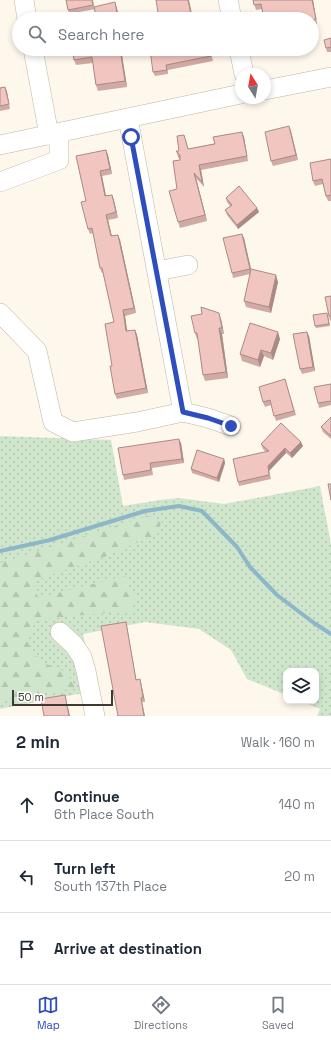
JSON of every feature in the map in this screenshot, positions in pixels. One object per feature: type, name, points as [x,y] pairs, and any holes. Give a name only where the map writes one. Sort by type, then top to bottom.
[{"type":"street","points":[[24,0],[27,12]]},
{"type":"street","points":[[228,0],[231,12]]},
{"type":"street","points":[[0,182],[59,160],[35,56]]},
{"type":"street","points":[[240,56],[243,68]]},
{"type":"street","points":[[271,89],[331,77]]},
{"type":"street","points":[[0,145],[235,95]]},
{"type":"street","points":[[128,118],[183,412]]},
{"type":"street","points":[[157,271],[188,265]]},
{"type":"street","points":[[0,313],[37,351],[53,422],[73,432],[137,422],[183,412],[208,418],[231,426]]},
{"type":"street","points":[[60,632],[74,645],[82,657],[95,716]]},
{"type":"green space","points":[[0,436],[111,440],[123,506],[179,498],[224,504],[320,486],[331,544],[331,716],[317,716],[320,709],[308,704],[319,704],[319,668],[283,668],[283,694],[247,679],[231,650],[199,629],[145,622],[83,634],[94,691],[0,709]]},
{"type":"green space","points":[[147,516],[163,520],[155,535],[107,556],[33,581],[38,598],[124,576],[135,597],[132,611],[70,616],[36,621],[27,641],[39,661],[66,672],[76,688],[0,700],[0,563]]},
{"type":"building","points":[[66,0],[92,0],[93,5],[68,10]]},
{"type":"building","points":[[156,0],[188,0],[191,12],[158,12]]},
{"type":"building","points":[[253,0],[312,0],[315,12],[263,12],[261,4],[254,5]]},
{"type":"building","points":[[115,2],[117,12],[95,12],[94,7]]},
{"type":"building","points":[[331,38],[331,47],[326,48],[324,40]]},
{"type":"building","points":[[73,56],[121,56],[125,81],[96,85],[92,57],[74,60]]},
{"type":"building","points":[[151,56],[211,56],[166,65],[167,70],[153,72]]},
{"type":"building","points":[[5,87],[9,104],[0,106],[0,88]]},
{"type":"building","points":[[289,126],[296,155],[271,161],[265,132]]},
{"type":"building","points":[[242,132],[247,156],[199,165],[202,182],[194,173],[205,215],[178,222],[169,191],[177,189],[173,161],[180,160],[180,155],[176,151],[179,151],[177,136],[184,135],[188,149],[215,144],[213,137]]},
{"type":"building","points":[[106,150],[110,169],[100,171],[105,196],[112,195],[116,212],[106,215],[111,236],[118,235],[134,308],[123,310],[126,331],[135,330],[146,388],[115,394],[105,324],[114,322],[102,268],[100,268],[92,228],[88,229],[81,202],[86,201],[76,156]]},
{"type":"building","points":[[331,159],[331,195],[326,196],[322,179],[313,181],[310,163]]},
{"type":"building","points":[[239,186],[257,208],[237,225],[225,210],[232,205],[226,198]]},
{"type":"building","points":[[242,234],[250,269],[232,273],[223,238]]},
{"type":"building","points":[[251,269],[276,275],[269,307],[244,301]]},
{"type":"building","points":[[331,296],[331,316],[329,316],[325,297]]},
{"type":"building","points":[[201,307],[219,313],[222,328],[219,328],[226,372],[203,375],[197,333],[195,333],[191,316],[202,314]]},
{"type":"building","points":[[327,313],[329,324],[315,326],[313,315]]},
{"type":"building","points":[[250,323],[278,332],[271,353],[261,350],[258,360],[240,354]]},
{"type":"building","points":[[307,332],[313,367],[300,369],[293,334]]},
{"type":"building","points":[[285,379],[294,411],[274,416],[270,400],[263,402],[259,387]]},
{"type":"building","points":[[331,384],[331,401],[318,403],[314,387]]},
{"type":"building","points":[[331,417],[331,436],[321,427]]},
{"type":"building","points":[[281,423],[301,442],[290,453],[285,448],[268,466],[269,475],[238,482],[233,459],[269,451],[261,444]]},
{"type":"building","points":[[179,439],[182,459],[150,463],[151,470],[123,475],[118,448]]},
{"type":"building","points":[[197,450],[224,459],[217,478],[191,469]]},
{"type":"building","points":[[328,484],[331,484],[331,500]]},
{"type":"building","points":[[126,622],[136,680],[140,679],[144,716],[118,716],[101,626]]},
{"type":"building","points":[[65,695],[69,716],[44,716],[41,699]]},
{"type":"waterway","points":[[0,551],[50,540],[145,511],[179,506],[202,511],[237,547],[250,567],[277,595],[331,634]]},
{"type":"route","points":[[131,137],[183,412],[208,418],[231,426]]}]
